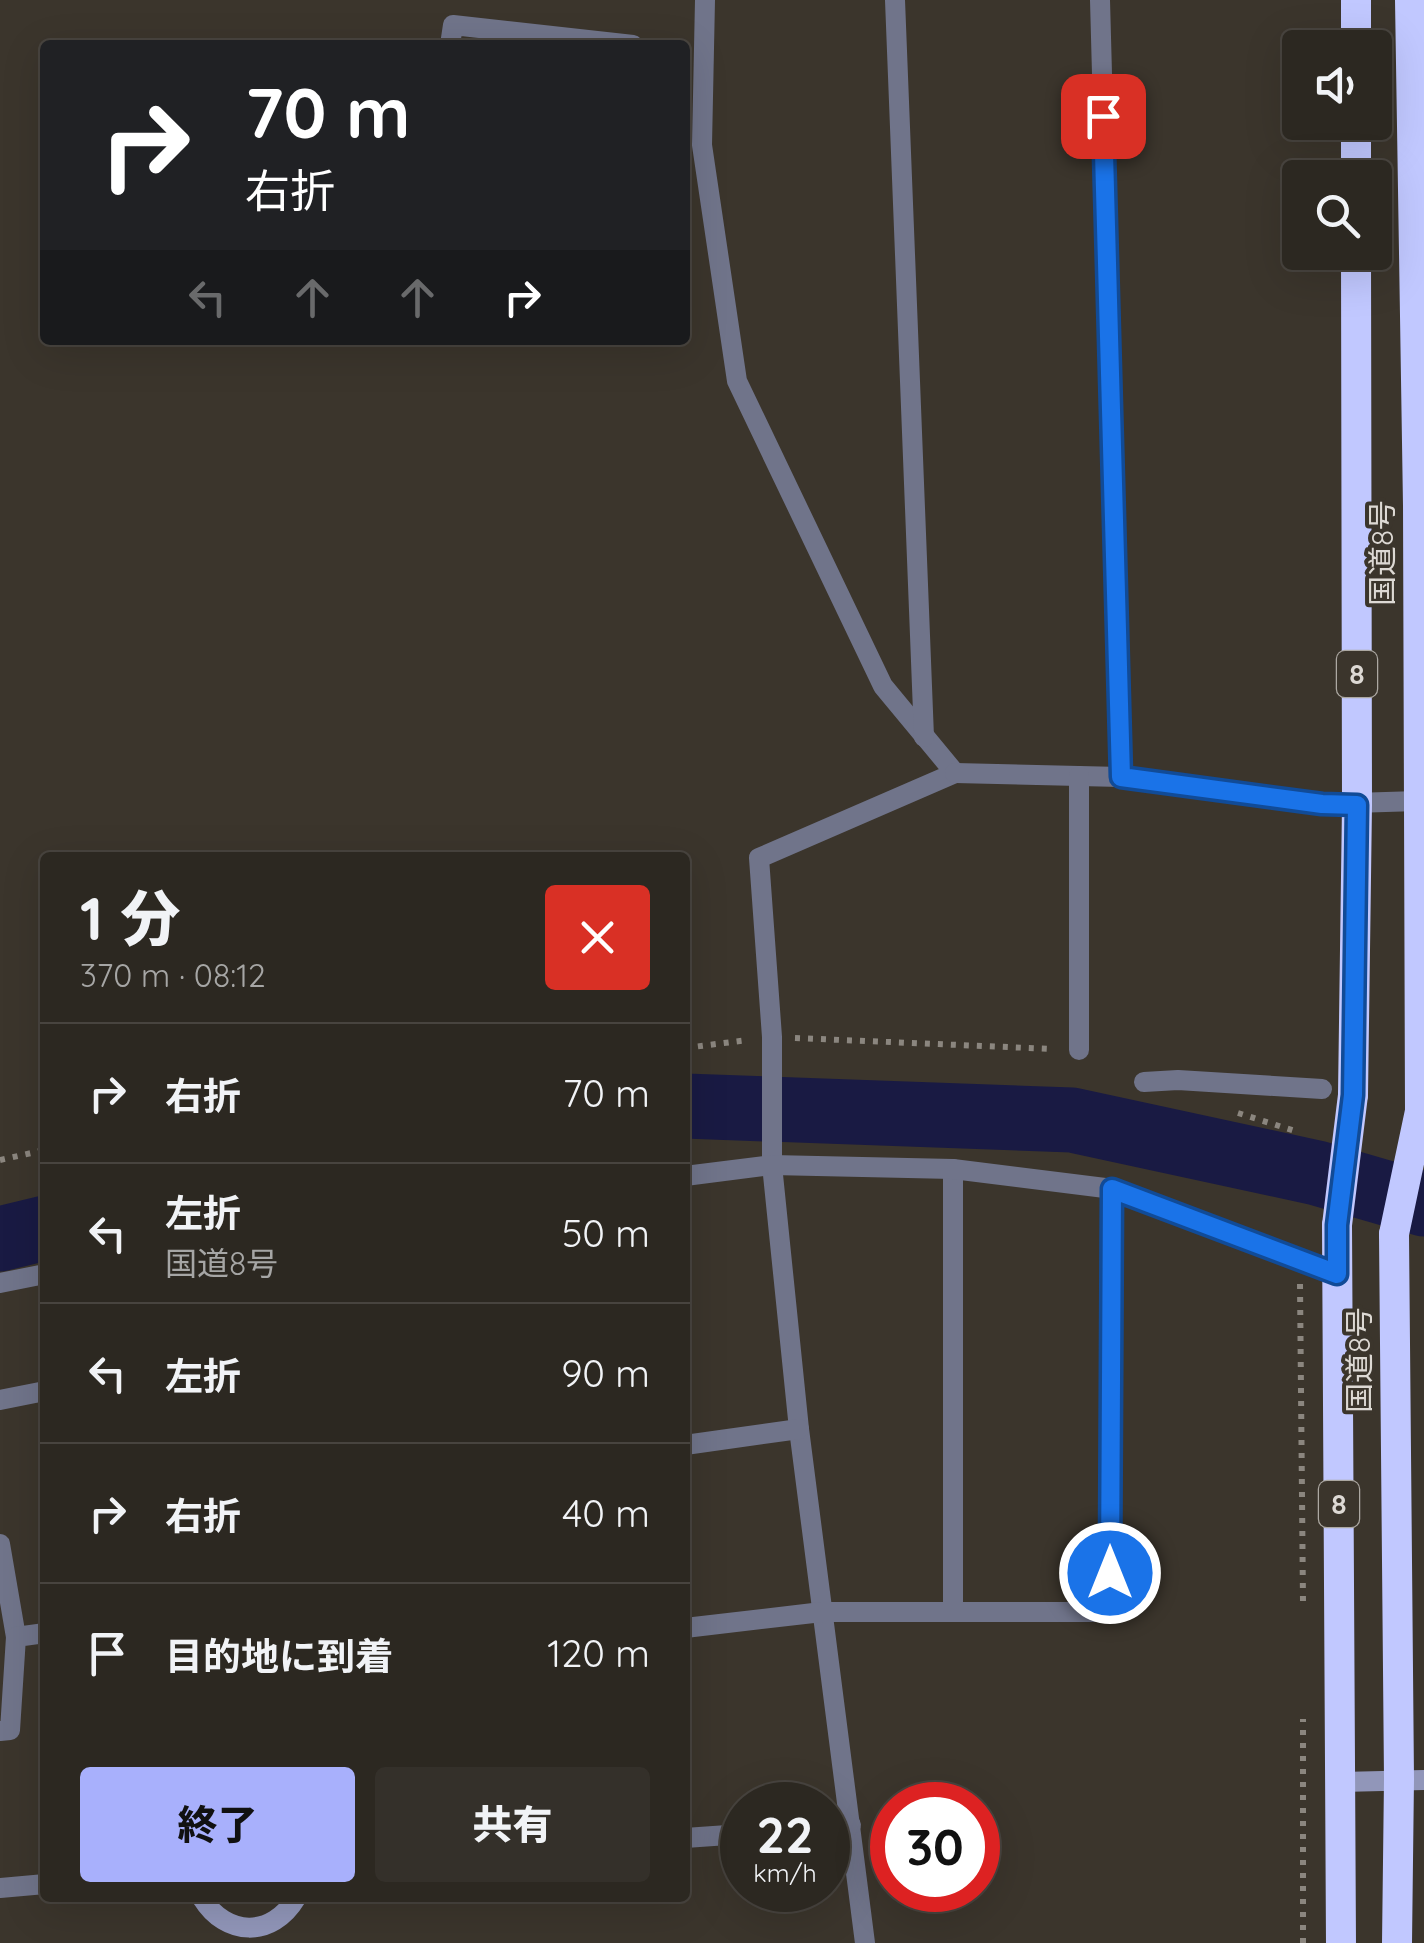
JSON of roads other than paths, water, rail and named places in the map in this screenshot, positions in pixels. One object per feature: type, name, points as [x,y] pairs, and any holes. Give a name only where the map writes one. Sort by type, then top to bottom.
[{"type":"highway","points":[[1356,0],[1356,30]]},
{"type":"highway","name":"国道8号","points":[[1397,1943],[1411,1780],[1394,1234],[1420,1111],[1421,505],[1410,0]]},
{"type":"highway","name":"国道8号","points":[[1341,1943],[1337,1225],[1353,1095],[1356,270]]},
{"type":"street","points":[[705,0],[694,52],[694,149],[738,381],[883,686],[954,773]]},
{"type":"street","points":[[895,0],[924,737]]},
{"type":"street","points":[[1100,0],[1121,777]]},
{"type":"street","points":[[451,40],[453,24],[590,40]]},
{"type":"street","points":[[865,1943],[800,1429],[772,1155],[772,1037],[759,858],[954,773],[1121,777],[1322,804],[1418,801]]},
{"type":"street","points":[[1079,776],[1079,1050]]},
{"type":"street","points":[[1144,1082],[1178,1080],[1322,1090]]},
{"type":"street","points":[[690,1175],[772,1155],[953,1169],[1112,1189],[1337,1274]]},
{"type":"street","points":[[953,1169],[953,1611]]},
{"type":"street","points":[[690,1627],[822,1612],[1110,1612],[1112,1189]]},
{"type":"street","points":[[0,1283],[40,1275]]},
{"type":"street","points":[[0,1400],[40,1392]]},
{"type":"street","points":[[690,1444],[800,1429]]},
{"type":"street","points":[[0,1544],[16,1637],[10,1730],[0,1731]]},
{"type":"street","points":[[16,1637],[40,1633]]},
{"type":"street","points":[[1341,1782],[1411,1780]]},
{"type":"street","points":[[690,1838],[720,1836]]},
{"type":"street","points":[[0,1888],[40,1884]]},
{"type":"street","points":[[205,1902],[211,1912],[254,1935],[284,1914],[293,1902]]},
{"type":"waterway","points":[[690,1106],[1072,1120],[1317,1173],[1424,1204]]},
{"type":"waterway","points":[[0,1239],[40,1229]]}]
